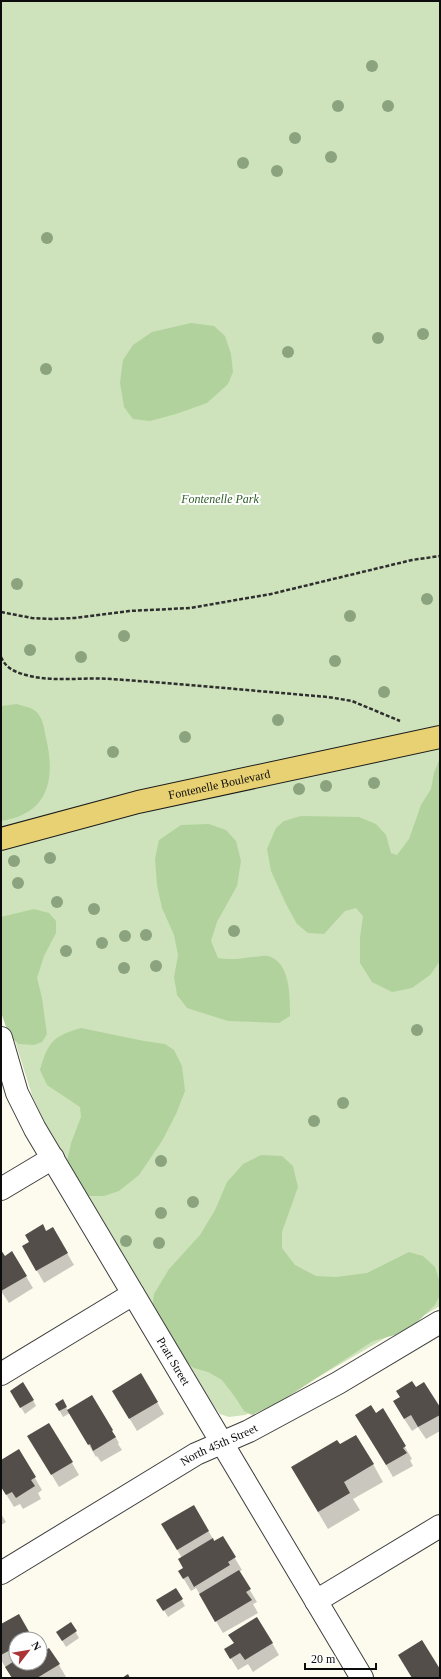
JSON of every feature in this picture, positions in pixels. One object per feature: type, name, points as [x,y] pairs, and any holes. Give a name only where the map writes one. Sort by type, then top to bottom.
[{"type":"main road","name":"Fontenelle Boulevard","points":[[1,839],[138,802],[440,737]]},
{"type":"street","name":"Pratt Street","points":[[1,1038],[17,1093],[35,1129],[362,1678]]},
{"type":"street","points":[[1,1189],[52,1158]]},
{"type":"street","points":[[1,1374],[133,1294]]},
{"type":"street","name":"North 45th Street","points":[[1,1573],[196,1454],[249,1431],[338,1383],[440,1322]]},
{"type":"street","points":[[316,1601],[440,1526]]},
{"type":"path","points":[[1,612],[32,618],[52,619],[75,618],[129,611],[190,608],[271,594],[412,560],[440,556]]},
{"type":"path","points":[[1,657],[3,662],[10,669],[31,676],[60,678],[109,678],[328,697],[352,701],[402,722]]},
{"type":"green space","name":"Fontenelle Park","points":[[1,1],[440,1],[440,1306],[272,1404],[245,1415],[229,1417],[220,1414],[214,1406],[46,1125],[32,1095],[1,997]]},
{"type":"green space","points":[[191,323],[214,326],[225,336],[231,354],[233,372],[228,384],[207,403],[150,421],[133,419],[124,407],[120,383],[123,360],[133,345],[152,332]]},
{"type":"green space","points":[[17,704],[32,709],[37,713],[44,726],[49,753],[49,781],[45,793],[39,803],[29,811],[17,817],[1,821],[1,706]]},
{"type":"green space","points":[[440,758],[440,961],[430,975],[412,988],[392,992],[372,982],[360,963],[360,937],[363,916],[356,908],[345,911],[324,934],[308,933],[297,924],[286,904],[271,871],[267,849],[276,828],[284,821],[301,816],[359,817],[376,824],[386,835],[391,853],[397,855],[409,839],[421,805],[431,789],[434,773]]},
{"type":"green space","points":[[209,824],[226,830],[236,841],[241,861],[237,886],[217,922],[211,941],[218,958],[235,959],[268,956],[276,960],[281,965],[288,982],[290,1016],[279,1023],[228,1021],[187,1008],[177,995],[174,977],[178,955],[174,935],[162,908],[157,885],[155,859],[159,840],[181,825]]},
{"type":"green space","points":[[34,909],[49,913],[56,921],[56,933],[44,956],[37,978],[42,998],[47,1034],[42,1042],[34,1045],[19,1044],[9,1036],[1,1012],[1,917]]},
{"type":"green space","points":[[81,1028],[165,1044],[174,1050],[182,1066],[185,1091],[176,1114],[162,1141],[139,1175],[119,1191],[104,1196],[85,1196],[66,1166],[71,1143],[81,1117],[80,1107],[47,1085],[40,1070],[46,1053],[53,1042],[64,1034]]},
{"type":"green space","points":[[261,1155],[282,1156],[293,1166],[298,1187],[282,1232],[282,1248],[295,1265],[316,1276],[336,1277],[367,1273],[409,1252],[423,1256],[435,1267],[440,1283],[440,1295],[435,1305],[413,1326],[395,1335],[373,1341],[280,1402],[252,1415],[244,1411],[222,1380],[208,1372],[194,1368],[180,1358],[152,1310],[154,1294],[169,1269],[200,1235],[215,1210],[227,1182],[243,1164]]},
{"type":"building","points":[[43,1224],[46,1231],[53,1227],[68,1253],[36,1271],[22,1246],[29,1242],[25,1235]]},
{"type":"building","points":[[1,1250],[5,1256],[12,1251],[27,1276],[1,1291]]},
{"type":"building","points":[[141,1373],[158,1402],[129,1419],[112,1391]]},
{"type":"building","points":[[412,1381],[416,1387],[424,1382],[440,1407],[440,1415],[418,1427],[411,1415],[404,1419],[393,1401],[400,1397],[396,1391]]},
{"type":"building","points":[[23,1382],[34,1400],[20,1408],[10,1391]]},
{"type":"building","points":[[92,1395],[116,1437],[93,1451],[90,1444],[88,1445],[67,1410]]},
{"type":"building","points":[[63,1399],[67,1407],[59,1411],[55,1404]]},
{"type":"building","points":[[371,1405],[376,1413],[383,1408],[406,1446],[403,1448],[407,1453],[386,1465],[355,1415]]},
{"type":"building","points":[[49,1423],[73,1462],[51,1475],[27,1436]]},
{"type":"building","points":[[356,1435],[374,1464],[344,1482],[350,1493],[318,1512],[291,1467],[337,1440],[340,1444]]},
{"type":"building","points":[[19,1449],[36,1477],[31,1480],[35,1486],[16,1498],[12,1492],[6,1495],[1,1487],[1,1460]]},
{"type":"building","points":[[194,1505],[209,1531],[177,1550],[161,1524]]},
{"type":"building","points":[[223,1536],[236,1557],[228,1562],[230,1565],[194,1587],[188,1576],[183,1579],[178,1571],[183,1568],[178,1559],[213,1538],[214,1541]]},
{"type":"building","points":[[239,1570],[251,1589],[246,1592],[252,1600],[215,1622],[199,1594]]},
{"type":"building","points":[[176,1588],[183,1599],[163,1611],[156,1600]]},
{"type":"building","points":[[19,1614],[29,1631],[8,1631],[8,1651],[1,1655],[1,1624]]},
{"type":"building","points":[[257,1617],[273,1643],[245,1660],[240,1653],[230,1659],[224,1649],[234,1643],[228,1635]]},
{"type":"building","points":[[71,1622],[77,1631],[62,1641],[56,1632]]},
{"type":"building","points":[[422,1640],[440,1669],[440,1678],[412,1678],[398,1655]]},
{"type":"building","points":[[48,1649],[60,1664],[37,1678],[12,1678],[5,1667],[8,1665],[8,1671],[48,1671]]},
{"type":"building","points":[[128,1674],[130,1678],[122,1678]]}]
